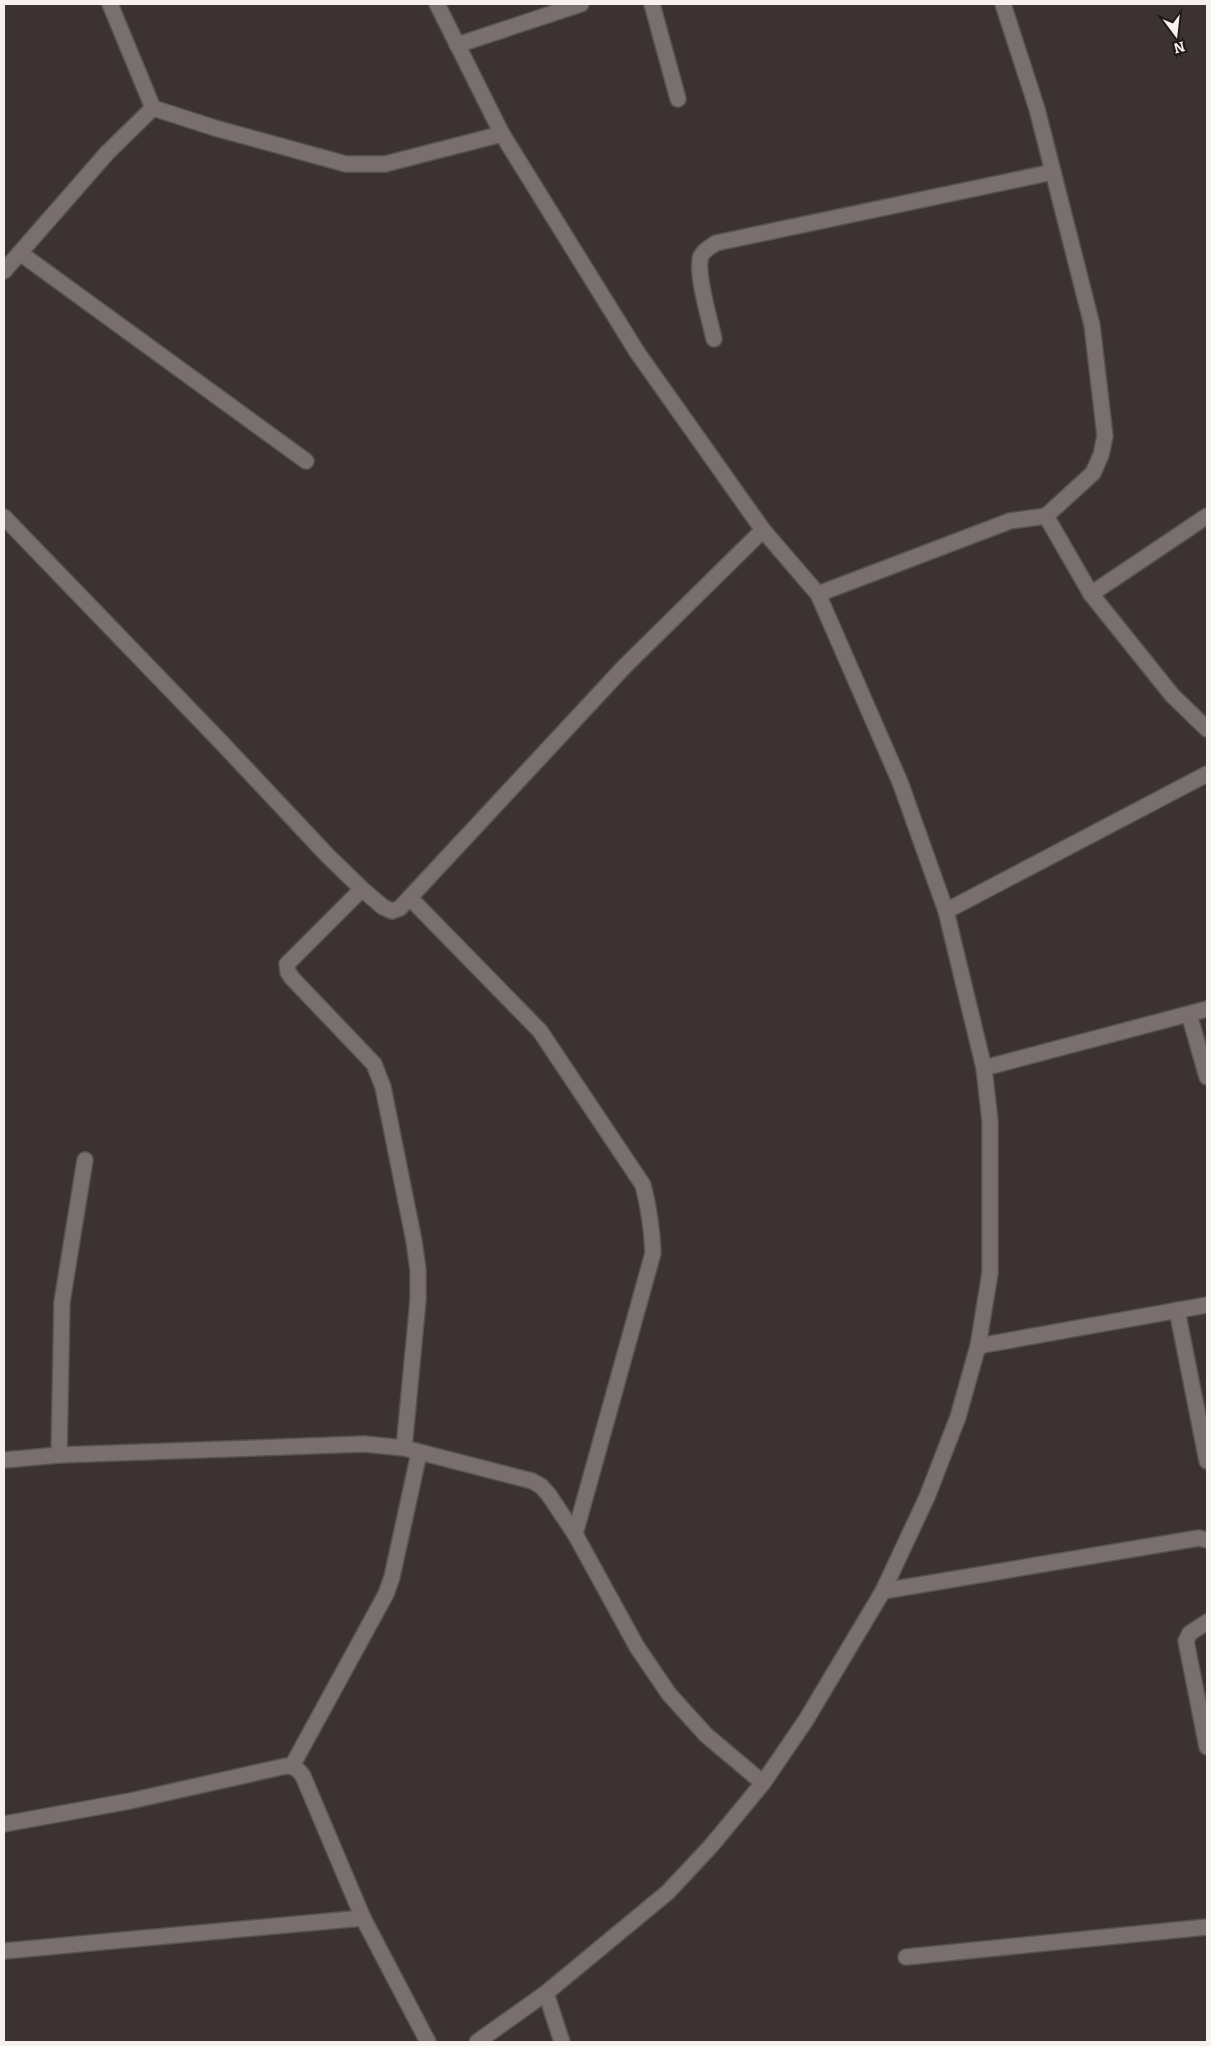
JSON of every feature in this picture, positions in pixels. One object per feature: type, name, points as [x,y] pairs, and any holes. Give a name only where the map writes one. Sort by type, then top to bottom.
[{"type":"street","points":[[110,4],[153,108],[215,128],[346,164],[385,164],[502,134]]},
{"type":"street","points":[[437,4],[502,134],[637,352],[763,530],[818,594],[900,782],[946,911],[984,1068],[990,1121],[990,1273],[978,1346],[958,1417],[927,1497],[882,1591],[806,1720],[764,1783],[711,1846],[668,1892],[546,1992],[477,2042]]},
{"type":"street","points":[[457,45],[581,4]]},
{"type":"street","points":[[652,4],[678,99]]},
{"type":"street","points":[[818,594],[1010,521],[1046,516],[1093,473],[1101,455],[1105,436],[1092,325],[1037,109],[1003,4]]},
{"type":"street","points":[[4,271],[106,153],[153,108]]},
{"type":"street","points":[[714,339],[698,269],[701,256],[706,249],[716,243],[1053,172]]},
{"type":"street","points":[[20,254],[306,461]]},
{"type":"street","points":[[1046,516],[1091,594],[1172,695],[1207,729]]},
{"type":"street","points":[[1091,594],[1207,516]]},
{"type":"street","points":[[4,517],[362,889],[383,907],[392,911],[400,908],[410,898],[625,666],[763,530]]},
{"type":"street","points":[[946,911],[1207,774]]},
{"type":"street","points":[[362,889],[287,964],[287,968],[292,978],[374,1064],[383,1087],[414,1241],[418,1270],[418,1300],[404,1448]]},
{"type":"street","points":[[410,898],[540,1031],[643,1185],[648,1204],[652,1224],[653,1253],[576,1534]]},
{"type":"street","points":[[984,1068],[1207,1009]]},
{"type":"street","points":[[1189,1014],[1207,1077]]},
{"type":"street","points":[[59,1455],[62,1302],[85,1160]]},
{"type":"street","points":[[978,1346],[1207,1305]]},
{"type":"street","points":[[1177,1310],[1207,1461]]},
{"type":"street","points":[[4,1460],[59,1455],[364,1444],[404,1448],[532,1480],[549,1495],[576,1534],[637,1646],[669,1694],[706,1735],[764,1783]]},
{"type":"street","points":[[292,1766],[386,1594],[392,1577],[419,1453]]},
{"type":"street","points":[[882,1591],[1199,1538],[1207,1540]]},
{"type":"street","points":[[1207,1622],[1190,1633],[1186,1641],[1207,1747]]},
{"type":"street","points":[[4,1824],[130,1801],[292,1766],[299,1770],[302,1776],[362,1918],[428,2042]]},
{"type":"street","points":[[4,1952],[362,1918]]},
{"type":"street","points":[[906,1957],[1207,1927]]},
{"type":"street","points":[[546,1992],[562,2042]]}]
